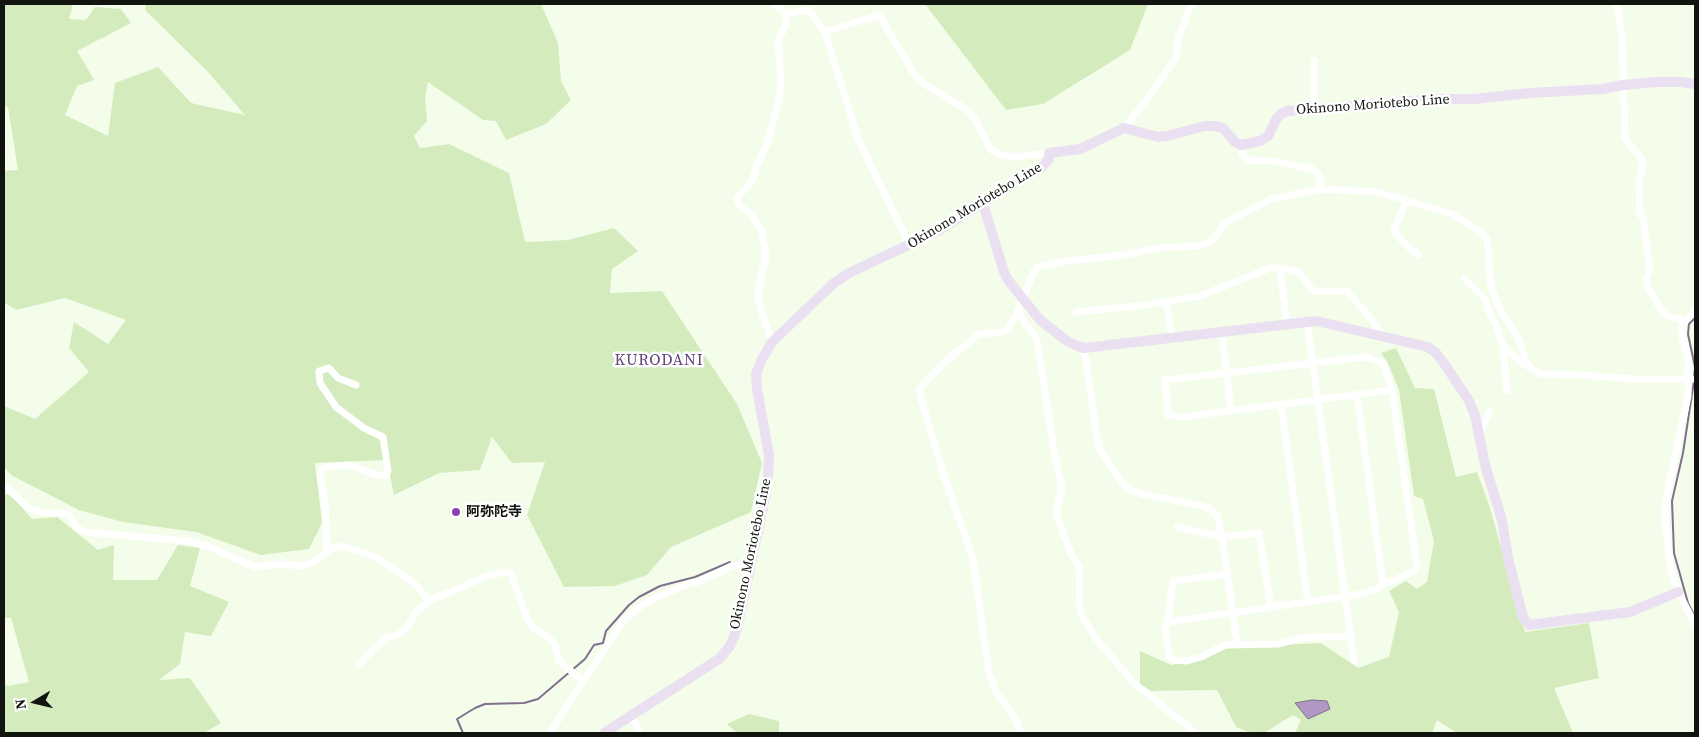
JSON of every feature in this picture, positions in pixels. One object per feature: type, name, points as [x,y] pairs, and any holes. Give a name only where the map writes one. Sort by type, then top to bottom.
[{"type":"main road","name":"Okinono Moriotebo Line","points":[[1241,145],[1260,141],[1268,136],[1277,118],[1287,111],[1436,99],[1475,99],[1530,93],[1602,89],[1623,85],[1681,82],[1695,84]]},
{"type":"main road","points":[[1124,128],[1158,137],[1200,127],[1214,126],[1223,128],[1235,142],[1241,145]]},
{"type":"main road","name":"Okinono Moriotebo Line","points":[[604,733],[708,668],[730,646],[738,629],[766,498],[769,455],[756,374],[772,342],[821,294],[849,273],[910,246],[983,204],[1046,164],[1050,159],[1049,153],[1080,149],[1124,128]]},
{"type":"main road","points":[[983,204],[1004,272],[1040,320],[1068,341],[1084,348],[1316,321],[1428,347],[1436,353],[1468,399],[1475,415],[1484,465],[1502,520],[1508,558],[1526,622],[1529,624],[1630,612],[1678,592]]},
{"type":"street","points":[[772,342],[760,310],[758,297],[766,258],[762,232],[752,214],[739,205],[737,198],[752,181],[757,164],[767,144],[779,100],[781,80],[778,40],[786,25],[786,14],[775,4]]},
{"type":"street","points":[[1124,128],[1176,58],[1178,39],[1191,4]]},
{"type":"street","points":[[1617,4],[1622,35],[1625,139],[1641,158],[1643,164],[1639,183],[1640,214],[1643,218],[1650,270],[1646,279],[1648,288],[1667,316],[1685,320]]},
{"type":"street","points":[[786,14],[808,10],[825,32],[858,139],[910,246]]},
{"type":"street","points":[[825,32],[879,15],[898,49],[914,72],[924,84],[966,109],[975,119],[991,150],[1002,156],[1014,157],[1049,153]]},
{"type":"street","points":[[1314,61],[1314,110]]},
{"type":"street","points":[[1241,145],[1242,155],[1248,160],[1273,161],[1312,169],[1319,175],[1322,190]]},
{"type":"street","points":[[1021,733],[1016,720],[996,692],[989,673],[972,554],[944,476],[919,390],[946,361],[979,334],[1006,331],[1018,311],[1022,297],[1038,266],[1132,254],[1158,248],[1198,246],[1209,243],[1225,223],[1271,199],[1322,190],[1378,192],[1406,202],[1452,214],[1481,232],[1487,239],[1491,286],[1498,305],[1519,340],[1526,362],[1531,369]]},
{"type":"street","points":[[1406,202],[1394,230],[1403,242],[1418,255]]},
{"type":"street","points":[[1076,312],[1166,302],[1200,296],[1270,268],[1280,268],[1299,272],[1313,291],[1347,291],[1372,320],[1383,337]]},
{"type":"street","points":[[1280,268],[1287,325]]},
{"type":"street","points":[[1464,278],[1484,299],[1503,346],[1507,391]]},
{"type":"street","points":[[1166,302],[1172,338]]},
{"type":"street","points":[[1695,310],[1682,324],[1682,336],[1692,379],[1666,499],[1668,550],[1671,571],[1678,592],[1695,624]]},
{"type":"street","points":[[1018,311],[1037,340],[1054,451],[1062,488],[1057,516],[1070,551],[1079,567],[1080,613],[1097,640],[1135,684],[1196,733]]},
{"type":"street","points":[[1307,322],[1354,660]]},
{"type":"street","points":[[1222,332],[1231,410]]},
{"type":"street","points":[[1503,346],[1520,362],[1542,374],[1634,379],[1692,379]]},
{"type":"street","points":[[1084,348],[1098,443],[1101,451],[1124,485],[1142,494],[1199,505],[1208,508],[1217,515],[1228,574],[1237,643]]},
{"type":"street","points":[[1168,622],[1344,597],[1377,589],[1383,584],[1414,571],[1417,566],[1392,390],[1383,363],[1366,356],[1165,380],[1168,416],[1183,417],[1392,390]]},
{"type":"street","points":[[327,550],[325,503],[320,475],[322,469],[350,465],[376,475],[386,476],[388,471],[383,437],[364,428],[336,407],[320,382],[319,371],[329,368],[338,378],[356,385]]},
{"type":"street","points":[[1357,394],[1383,584]]},
{"type":"street","points":[[1281,404],[1308,602]]},
{"type":"street","points":[[1479,436],[1489,412]]},
{"type":"street","points":[[4,485],[28,508],[46,514],[62,513],[69,515],[77,528],[85,532],[188,541],[207,546],[255,567],[280,564],[302,566],[313,562],[327,550],[344,546],[371,555],[394,568],[418,587],[429,602]]},
{"type":"street","points":[[1176,527],[1222,537],[1259,533],[1271,608]]},
{"type":"street","points":[[550,733],[625,619],[638,608],[657,597],[698,582],[732,566],[751,564]]},
{"type":"street","points":[[359,664],[380,642],[399,634],[407,628],[416,612],[429,602],[487,576],[504,572],[511,573],[532,628],[548,637],[555,645],[559,661],[583,681]]},
{"type":"street","points":[[1228,574],[1174,580],[1168,622],[1165,627],[1169,658],[1187,661],[1201,657],[1225,645],[1237,643],[1278,644],[1302,638],[1350,636]]},
{"type":"street","points":[[632,716],[640,733]]},
{"type":"green space","points":[[4,4],[73,4],[69,19],[86,20],[95,7],[121,9],[131,23],[77,51],[94,80],[77,86],[65,115],[108,136],[115,83],[158,67],[191,103],[245,115],[207,71],[145,10],[146,4],[541,4],[558,43],[561,81],[571,100],[546,124],[506,140],[496,121],[483,120],[428,82],[425,99],[427,121],[414,136],[420,148],[449,144],[509,173],[525,242],[568,240],[614,228],[638,251],[612,269],[610,293],[662,291],[737,404],[762,463],[751,512],[671,547],[647,575],[615,586],[564,587],[527,515],[545,462],[512,463],[492,437],[480,470],[439,473],[394,495],[387,460],[315,463],[322,523],[309,549],[261,555],[196,532],[123,522],[79,510],[11,475],[4,467],[4,406],[35,419],[89,372],[69,348],[74,322],[108,344],[126,320],[65,298],[16,310],[5,303],[4,305],[4,171],[18,170],[8,107],[4,106]]},
{"type":"green space","points":[[925,4],[1148,4],[1130,50],[1043,104],[1006,110]]},
{"type":"green space","points":[[1396,348],[1415,388],[1434,389],[1456,477],[1477,472],[1490,508],[1525,632],[1589,623],[1599,678],[1554,688],[1573,733],[1457,733],[1437,720],[1432,733],[1295,733],[1301,720],[1293,715],[1264,733],[1251,733],[1236,727],[1217,690],[1151,691],[1140,684],[1140,651],[1171,665],[1212,655],[1229,647],[1321,643],[1358,668],[1389,657],[1399,612],[1389,591],[1406,581],[1417,589],[1427,582],[1434,541],[1423,499],[1414,496],[1399,390],[1388,363],[1381,353]]},
{"type":"green space","points":[[4,494],[11,495],[32,519],[57,517],[98,550],[114,545],[113,580],[157,580],[178,545],[200,548],[190,586],[229,602],[211,636],[185,632],[180,664],[159,680],[190,678],[221,723],[204,733],[4,733],[4,684],[8,686],[29,682],[11,618],[4,618]]},
{"type":"green space","points":[[749,714],[779,721],[779,733],[737,733],[727,724]]},
{"type":"shaded area","points":[[1312,700],[1327,701],[1330,709],[1308,719],[1295,703]]},
{"type":"waterway","points":[[1695,318],[1689,324],[1688,334],[1695,367]]},
{"type":"waterway","points":[[1694,377],[1695,369]]},
{"type":"waterway","points":[[1694,381],[1683,453],[1672,501],[1674,553],[1688,603],[1695,617]]},
{"type":"waterway","points":[[463,733],[457,719],[475,708],[485,704],[524,703],[538,699],[585,659],[594,645],[603,643],[606,631],[629,605],[639,597],[660,586],[695,577],[730,562]]},
{"type":"place","name":"阿弥陀寺","points":[[456,512]]},
{"type":"district","name":"KURODANI","points":[[659,361]]}]
